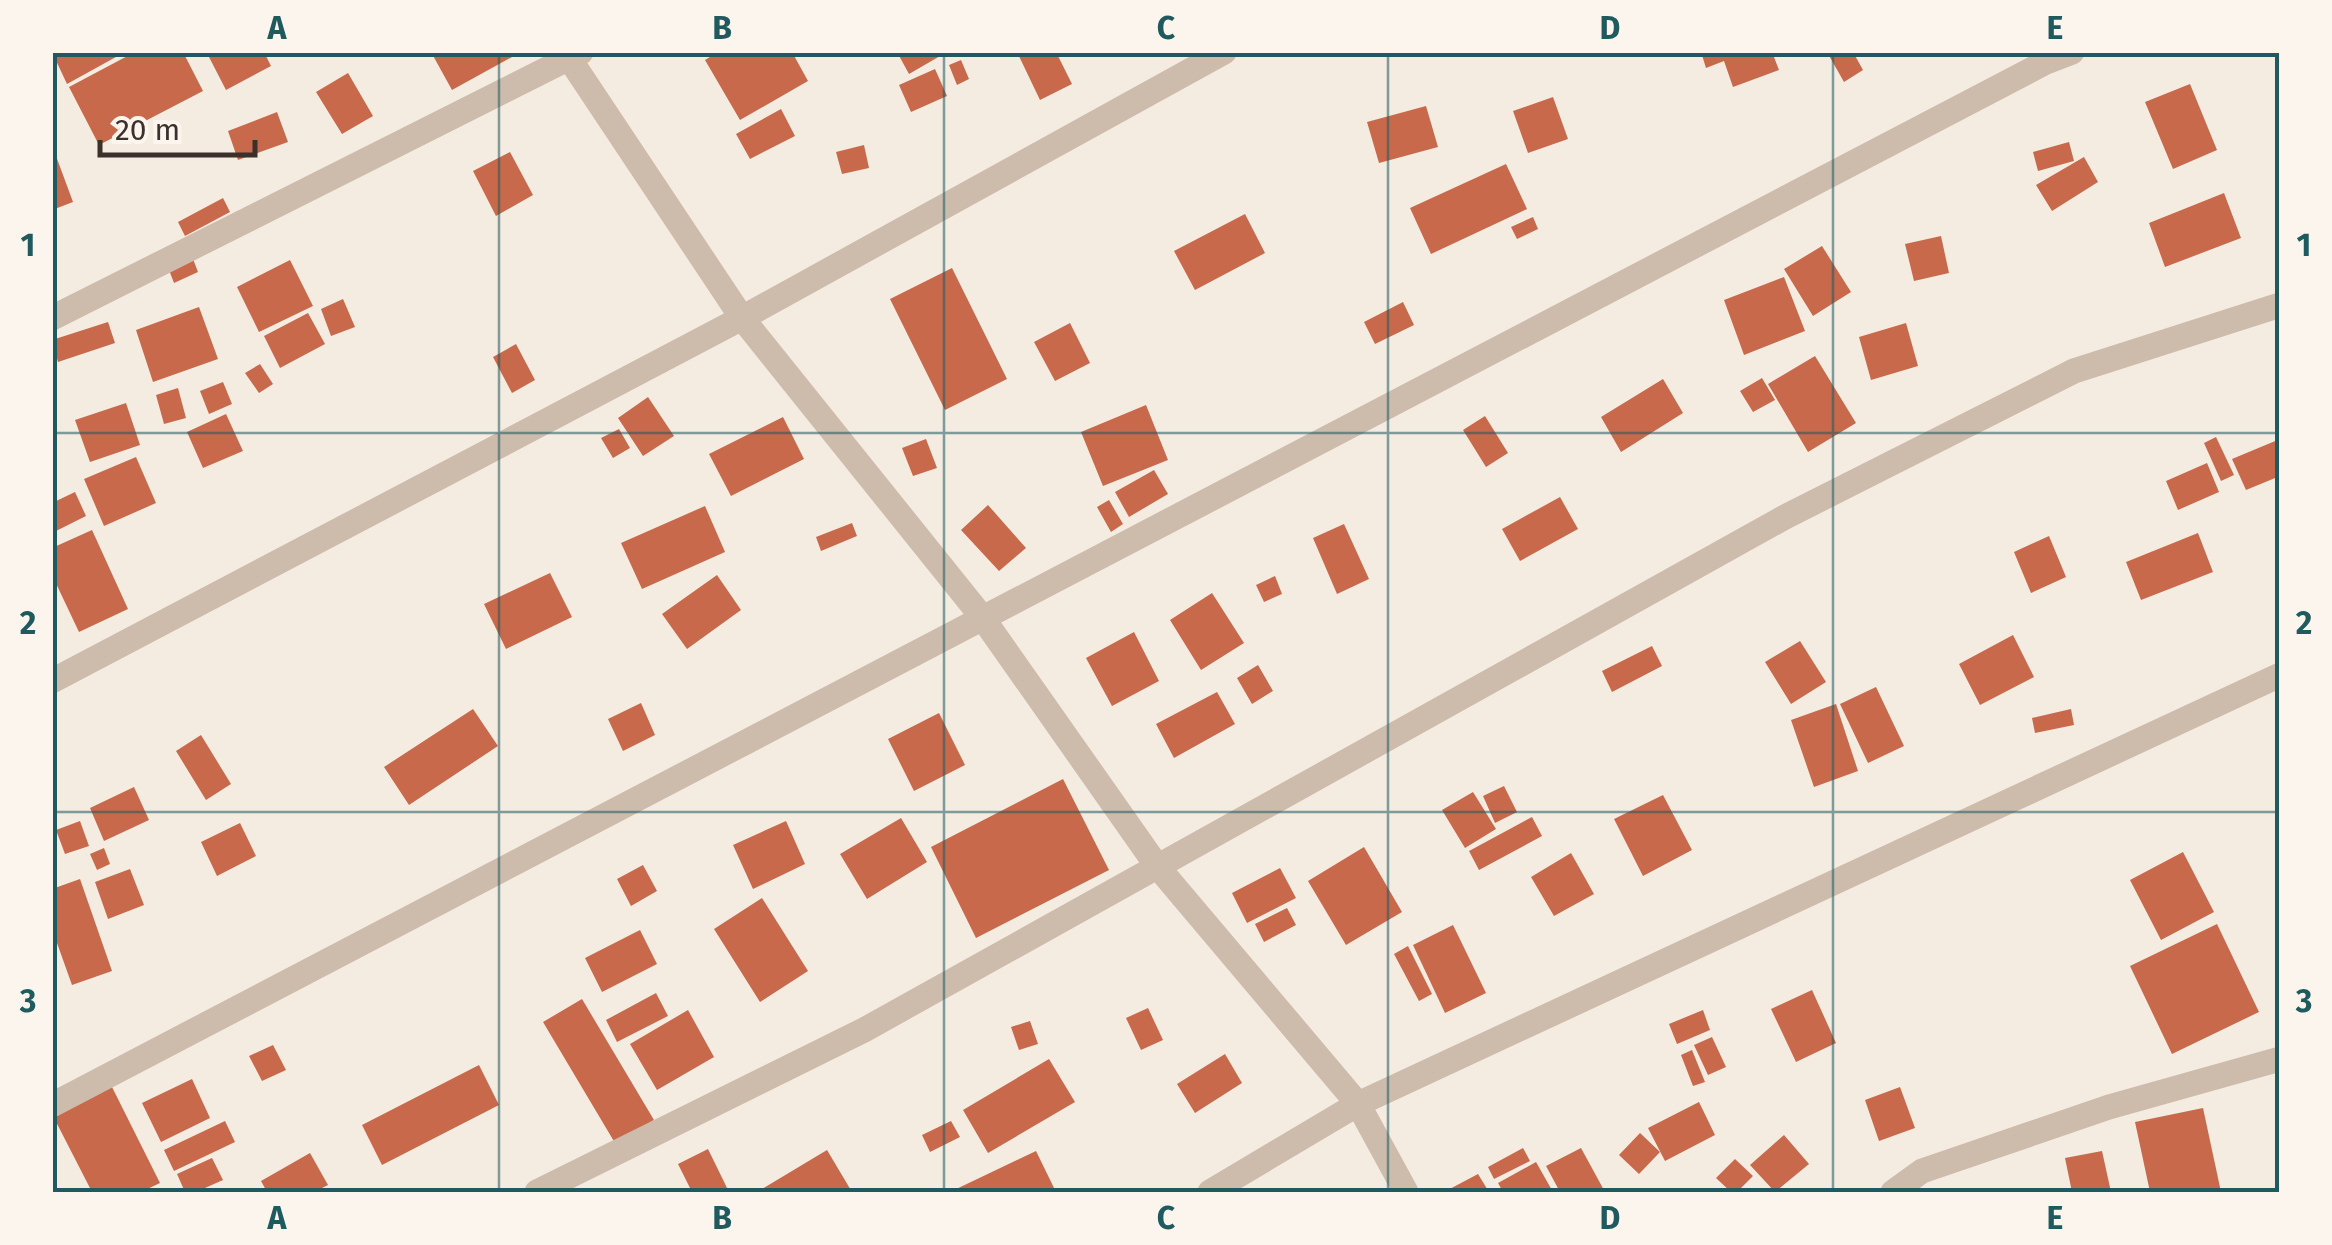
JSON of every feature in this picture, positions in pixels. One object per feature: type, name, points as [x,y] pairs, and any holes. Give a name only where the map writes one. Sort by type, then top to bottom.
[{"type":"street","points":[[52,681],[742,318],[1224,52]]},
{"type":"street","points":[[52,1105],[2043,57],[2072,52]]},
{"type":"street","points":[[52,318],[572,55],[742,318],[982,617],[1157,866],[1358,1104],[1406,1192]]},
{"type":"street","points":[[537,1192],[864,1030],[1785,517],[2074,371],[2280,305]]},
{"type":"street","points":[[1210,1192],[1358,1104],[2280,675]]},
{"type":"street","points":[[1892,1192],[1922,1171],[2005,1142],[2109,1107],[2280,1060]]},
{"type":"building","points":[[52,52],[125,52],[67,84]]},
{"type":"building","points":[[135,52],[183,52],[203,91],[99,145],[69,87]]},
{"type":"building","points":[[216,52],[264,52],[271,66],[226,90],[209,57]]},
{"type":"building","points":[[431,52],[521,52],[452,90]]},
{"type":"building","points":[[718,52],[792,52],[808,81],[740,120],[705,60]]},
{"type":"building","points":[[897,52],[947,52],[909,74]]},
{"type":"building","points":[[1017,52],[1056,52],[1072,84],[1040,100]]},
{"type":"building","points":[[1701,52],[1772,52],[1779,70],[1733,87],[1724,61],[1706,68]]},
{"type":"building","points":[[1827,52],[1853,52],[1863,70],[1844,82]]},
{"type":"building","points":[[961,60],[969,79],[957,85],[949,65]]},
{"type":"building","points":[[935,69],[947,96],[911,112],[899,85]]},
{"type":"building","points":[[348,73],[373,116],[342,134],[316,92]]},
{"type":"building","points":[[2190,84],[2217,150],[2173,169],[2145,102]]},
{"type":"building","points":[[1553,97],[1568,139],[1528,153],[1513,111]]},
{"type":"building","points":[[1426,106],[1438,147],[1379,163],[1367,122]]},
{"type":"building","points":[[781,109],[795,136],[750,159],[736,134]]},
{"type":"building","points":[[277,112],[288,142],[238,160],[228,131]]},
{"type":"building","points":[[2069,142],[2074,161],[2038,171],[2033,152]]},
{"type":"building","points":[[864,145],[869,168],[842,174],[836,152]]},
{"type":"building","points":[[510,152],[533,195],[496,216],[473,171]]},
{"type":"building","points":[[56,156],[73,202],[52,210],[52,157]]},
{"type":"building","points":[[2084,157],[2098,182],[2052,211],[2036,185]]},
{"type":"building","points":[[1506,164],[1527,209],[1431,254],[1410,208]]},
{"type":"building","points":[[2224,193],[2241,238],[2165,267],[2149,223]]},
{"type":"building","points":[[223,198],[230,212],[185,236],[178,222]]},
{"type":"building","points":[[1245,214],[1265,253],[1195,290],[1174,251]]},
{"type":"building","points":[[1533,217],[1538,229],[1517,239],[1511,227]]},
{"type":"building","points":[[1941,236],[1949,273],[1914,281],[1905,244]]},
{"type":"building","points":[[1822,246],[1851,292],[1813,316],[1784,269]]},
{"type":"building","points":[[193,259],[198,272],[174,283],[169,270]]},
{"type":"building","points":[[290,260],[313,306],[259,332],[237,287]]},
{"type":"building","points":[[952,268],[1007,379],[945,410],[890,299]]},
{"type":"building","points":[[1784,277],[1805,331],[1744,355],[1724,300]]},
{"type":"building","points":[[343,299],[355,327],[331,336],[321,309]]},
{"type":"building","points":[[1403,302],[1414,325],[1375,344],[1364,322]]},
{"type":"building","points":[[199,307],[218,359],[153,382],[136,330]]},
{"type":"building","points":[[308,313],[325,344],[280,368],[264,336]]},
{"type":"building","points":[[108,322],[115,343],[58,362],[52,340]]},
{"type":"building","points":[[1070,323],[1090,363],[1055,381],[1034,342]]},
{"type":"building","points":[[1906,323],[1918,366],[1871,380],[1859,337]]},
{"type":"building","points":[[516,344],[535,380],[512,393],[493,357]]},
{"type":"building","points":[[1815,356],[1856,423],[1808,452],[1768,384]]},
{"type":"building","points":[[260,364],[273,384],[259,393],[245,373]]},
{"type":"building","points":[[1762,378],[1775,400],[1753,412],[1740,391]]},
{"type":"building","points":[[1663,379],[1683,413],[1621,452],[1601,417]]},
{"type":"building","points":[[223,382],[232,404],[209,414],[200,391]]},
{"type":"building","points":[[178,388],[186,418],[164,424],[156,395]]},
{"type":"building","points":[[648,397],[674,436],[643,456],[618,418]]},
{"type":"building","points":[[126,403],[140,445],[90,462],[75,420]]},
{"type":"building","points":[[1146,405],[1168,460],[1103,486],[1081,432]]},
{"type":"building","points":[[226,414],[243,451],[203,468],[187,432]]},
{"type":"building","points":[[1485,416],[1508,453],[1486,467],[1463,430]]},
{"type":"building","points":[[783,417],[804,459],[731,496],[709,454]]},
{"type":"building","points":[[619,429],[630,448],[613,458],[601,438]]},
{"type":"building","points":[[2216,437],[2234,475],[2221,481],[2204,443]]},
{"type":"building","points":[[926,439],[937,468],[913,476],[902,448]]},
{"type":"building","points":[[2280,439],[2280,476],[2246,490],[2232,459]]},
{"type":"building","points":[[136,457],[156,503],[104,526],[84,479]]},
{"type":"building","points":[[2207,463],[2219,492],[2178,510],[2166,481]]},
{"type":"building","points":[[1154,470],[1168,494],[1129,517],[1115,492]]},
{"type":"building","points":[[75,492],[86,516],[52,533],[52,503]]},
{"type":"building","points":[[1560,497],[1578,529],[1520,561],[1502,529]]},
{"type":"building","points":[[1109,500],[1123,524],[1111,532],[1097,507]]},
{"type":"building","points":[[988,505],[1026,548],[999,571],[961,530]]},
{"type":"building","points":[[705,506],[725,552],[642,589],[621,543]]},
{"type":"building","points":[[852,523],[857,536],[821,551],[816,537]]},
{"type":"building","points":[[1344,524],[1369,579],[1337,594],[1313,538]]},
{"type":"building","points":[[92,530],[128,609],[79,632],[52,575],[52,548]]},
{"type":"building","points":[[2198,533],[2213,572],[2141,600],[2126,562]]},
{"type":"building","points":[[2049,536],[2066,577],[2031,593],[2014,552]]},
{"type":"building","points":[[550,573],[572,617],[506,649],[484,604]]},
{"type":"building","points":[[717,575],[741,610],[687,649],[662,614]]},
{"type":"building","points":[[1275,576],[1282,594],[1264,602],[1256,585]]},
{"type":"building","points":[[1212,593],[1244,643],[1201,670],[1170,620]]},
{"type":"building","points":[[1134,632],[1159,681],[1112,706],[1086,658]]},
{"type":"building","points":[[2013,635],[2034,677],[1980,705],[1959,664]]},
{"type":"building","points":[[1800,641],[1826,682],[1791,704],[1765,662]]},
{"type":"building","points":[[1652,646],[1662,666],[1612,692],[1602,671]]},
{"type":"building","points":[[1258,665],[1273,691],[1252,704],[1237,678]]},
{"type":"building","points":[[1876,687],[1904,746],[1868,763],[1840,704]]},
{"type":"building","points":[[1217,692],[1235,724],[1174,758],[1156,724]]},
{"type":"building","points":[[641,703],[655,735],[623,751],[608,719]]},
{"type":"building","points":[[1836,704],[1858,771],[1814,787],[1791,720]]},
{"type":"building","points":[[473,709],[498,746],[409,805],[384,767]]},
{"type":"building","points":[[2071,709],[2074,725],[2035,733],[2032,718]]},
{"type":"building","points":[[939,713],[965,765],[914,791],[888,739]]},
{"type":"building","points":[[201,735],[231,784],[206,800],[176,751]]},
{"type":"building","points":[[1063,779],[1109,870],[976,938],[931,847]]},
{"type":"building","points":[[1504,786],[1517,812],[1495,823],[1483,796]]},
{"type":"building","points":[[134,787],[149,820],[104,841],[90,808]]},
{"type":"building","points":[[1473,792],[1496,829],[1465,848],[1442,810]]},
{"type":"building","points":[[1663,795],[1692,850],[1643,876],[1614,819]]},
{"type":"building","points":[[1532,817],[1542,836],[1479,870],[1469,851]]},
{"type":"building","points":[[901,818],[927,862],[867,899],[840,854]]},
{"type":"building","points":[[80,821],[89,846],[65,854],[56,830]]},
{"type":"building","points":[[786,821],[805,864],[753,889],[733,845]]},
{"type":"building","points":[[240,823],[256,856],[217,876],[201,842]]},
{"type":"building","points":[[1364,847],[1402,912],[1346,945],[1308,881]]},
{"type":"building","points":[[104,848],[110,864],[97,870],[90,854]]},
{"type":"building","points":[[2183,852],[2214,912],[2161,940],[2130,880]]},
{"type":"building","points":[[1571,853],[1594,894],[1554,916],[1531,877]]},
{"type":"building","points":[[643,865],[657,891],[631,906],[617,879]]},
{"type":"building","points":[[1280,868],[1296,898],[1247,923],[1232,893]]},
{"type":"building","points":[[130,869],[144,905],[108,919],[95,882]]},
{"type":"building","points":[[80,879],[112,971],[72,985],[52,929],[52,889]]},
{"type":"building","points":[[762,898],[808,971],[760,1002],[714,929]]},
{"type":"building","points":[[1287,908],[1296,925],[1264,942],[1255,924]]},
{"type":"building","points":[[2217,924],[2259,1012],[2172,1054],[2130,966]]},
{"type":"building","points":[[1453,925],[1486,993],[1445,1013],[1413,945]]},
{"type":"building","points":[[640,930],[657,964],[602,992],[585,958]]},
{"type":"building","points":[[1408,946],[1432,994],[1419,1001],[1394,954]]},
{"type":"building","points":[[1812,990],[1836,1043],[1796,1062],[1771,1009]]},
{"type":"building","points":[[656,993],[668,1016],[617,1042],[606,1020]]},
{"type":"building","points":[[582,999],[654,1120],[615,1143],[543,1022]]},
{"type":"building","points":[[1148,1008],[1163,1040],[1141,1050],[1126,1018]]},
{"type":"building","points":[[688,1010],[714,1057],[657,1090],[630,1044]]},
{"type":"building","points":[[1703,1010],[1710,1030],[1677,1044],[1669,1024]]},
{"type":"building","points":[[1030,1021],[1038,1044],[1019,1050],[1011,1027]]},
{"type":"building","points":[[1712,1037],[1726,1067],[1708,1075],[1694,1045]]},
{"type":"building","points":[[273,1045],[286,1070],[262,1081],[249,1056]]},
{"type":"building","points":[[1692,1050],[1705,1082],[1693,1086],[1681,1055]]},
{"type":"building","points":[[1225,1054],[1242,1083],[1195,1113],[1177,1084]]},
{"type":"building","points":[[1049,1059],[1075,1102],[988,1153],[963,1110]]},
{"type":"building","points":[[479,1065],[499,1105],[382,1165],[362,1125]]},
{"type":"building","points":[[192,1079],[210,1118],[161,1142],[142,1103]]},
{"type":"building","points":[[109,1081],[160,1183],[141,1192],[92,1192],[52,1114]]},
{"type":"building","points":[[1900,1087],[1915,1128],[1879,1141],[1865,1100]]},
{"type":"building","points":[[1699,1102],[1715,1135],[1665,1161],[1648,1128]]},
{"type":"building","points":[[2203,1108],[2221,1192],[2150,1192],[2135,1122]]},
{"type":"building","points":[[225,1121],[235,1142],[174,1171],[164,1150]]},
{"type":"building","points":[[951,1121],[960,1137],[930,1152],[922,1135]]},
{"type":"building","points":[[1640,1133],[1660,1152],[1639,1174],[1619,1155]]},
{"type":"building","points":[[1784,1135],[1809,1164],[1775,1192],[1750,1165]]},
{"type":"building","points":[[1523,1148],[1530,1161],[1494,1179],[1488,1167]]},
{"type":"building","points":[[1581,1148],[1605,1192],[1560,1192],[1546,1166]]},
{"type":"building","points":[[708,1149],[729,1192],[692,1192],[678,1164]]},
{"type":"building","points":[[827,1150],[852,1192],[757,1192]]},
{"type":"building","points":[[1036,1151],[1056,1192],[950,1192]]},
{"type":"building","points":[[2102,1151],[2111,1192],[2072,1192],[2065,1158]]},
{"type":"building","points":[[310,1153],[328,1185],[314,1192],[267,1192],[261,1181]]},
{"type":"building","points":[[212,1158],[223,1180],[196,1192],[185,1192],[177,1174]]},
{"type":"building","points":[[1735,1159],[1753,1176],[1737,1192],[1731,1192],[1716,1178]]},
{"type":"building","points":[[1536,1162],[1553,1192],[1503,1192],[1498,1183]]},
{"type":"building","points":[[1478,1174],[1489,1192],[1444,1192]]}]
